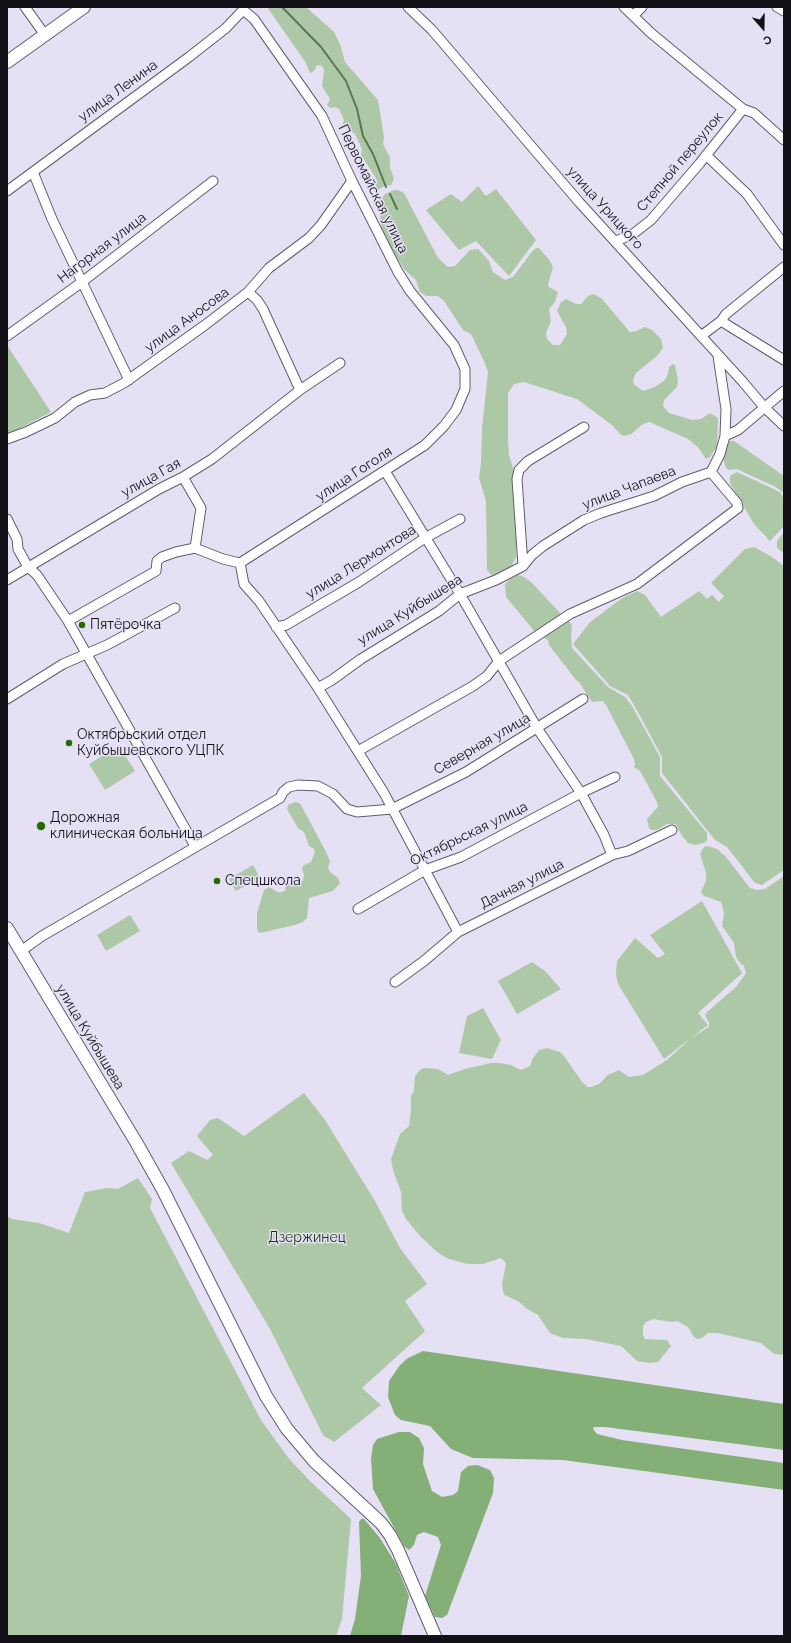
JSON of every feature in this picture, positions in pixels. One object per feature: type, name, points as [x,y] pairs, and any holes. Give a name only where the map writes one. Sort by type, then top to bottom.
[{"type":"main road","points":[[7,62],[84,7]]},
{"type":"main road","name":"улица Куйбышева","points":[[7,928],[163,1190],[266,1396],[287,1429],[314,1461],[381,1523],[390,1535],[398,1550],[434,1636]]},
{"type":"street","points":[[25,7],[45,35]]},
{"type":"street","name":"улица Урицкого","points":[[408,7],[432,30],[579,202],[616,241],[764,407],[784,426]]},
{"type":"street","points":[[624,7],[651,33],[743,109],[754,113],[784,140]]},
{"type":"street","points":[[634,15],[642,7]]},
{"type":"street","points":[[776,7],[784,11]]},
{"type":"street","name":"улица Ленина","points":[[7,190],[189,57],[226,28],[243,9]]},
{"type":"street","name":"Первомайская улица","points":[[243,9],[254,19],[322,116],[352,181],[391,258],[410,291],[454,345],[465,369],[465,389]]},
{"type":"street","name":"Степной переулок","points":[[616,241],[633,234],[651,220],[743,109]]},
{"type":"street","points":[[706,155],[747,194],[784,245]]},
{"type":"street","points":[[33,172],[52,219],[128,380]]},
{"type":"street","name":"Нагорная улица","points":[[7,336],[82,282],[213,181]]},
{"type":"street","name":"улица Аносова","points":[[7,439],[26,432],[55,418],[75,402],[90,395],[105,393],[128,380],[205,325],[248,292],[269,268],[309,238],[352,181]]},
{"type":"street","points":[[701,336],[721,321],[726,314],[784,267]]},
{"type":"street","points":[[248,292],[264,309],[300,390]]},
{"type":"street","points":[[721,321],[784,360]]},
{"type":"street","points":[[358,752],[473,686],[487,676],[499,661],[570,614],[637,584],[738,508],[737,503],[711,472],[720,454],[725,436],[726,409],[718,356]]},
{"type":"street","name":"улица Гая","points":[[7,580],[159,488],[183,477],[212,459],[300,390],[340,364]]},
{"type":"street","name":"улица Гоголя","points":[[240,563],[425,445],[438,433],[456,410],[465,389]]},
{"type":"street","points":[[725,436],[738,430],[784,391]]},
{"type":"street","points":[[523,566],[517,479],[519,470],[528,461],[584,427]]},
{"type":"street","points":[[384,471],[460,594],[537,728],[581,793],[604,835],[612,855]]},
{"type":"street","name":"улица Чапаева","points":[[523,566],[532,555],[543,546],[584,520],[654,496],[682,482],[711,472]]},
{"type":"street","points":[[183,477],[201,508],[196,548]]},
{"type":"street","points":[[7,519],[17,539],[18,549],[28,567],[37,575],[68,620],[195,846]]},
{"type":"street","name":"улица Лермонтова","points":[[276,627],[286,625],[359,582],[425,538],[460,519]]},
{"type":"street","points":[[68,620],[156,571],[157,561],[162,557],[176,552],[196,548],[223,559],[240,563],[243,570],[244,584],[259,601],[318,688],[384,793],[458,932]]},
{"type":"street","name":"улица Куйбышева","points":[[318,688],[361,659],[439,611],[460,594],[496,580],[523,566]]},
{"type":"street","points":[[7,699],[63,664],[107,645],[175,608]]},
{"type":"street","name":"Северная улица","points":[[392,809],[466,772],[583,699]]},
{"type":"street","name":"Октябрьская улица","points":[[358,909],[425,870],[461,857],[581,793],[615,777]]},
{"type":"street","points":[[21,951],[42,936],[280,798],[283,792],[289,787],[298,785],[318,786],[333,794],[347,809],[357,812],[392,809]]},
{"type":"street","name":"Дачная улица","points":[[395,982],[424,961],[458,932],[612,855],[628,851],[672,830]]},
{"type":"green space","points":[[267,7],[306,7],[334,32],[340,44],[345,62],[378,100],[384,137],[383,144],[390,158],[390,167],[394,179],[391,185],[384,186],[378,190],[375,188],[377,180],[361,155],[362,149],[355,134],[343,124],[344,120],[339,109],[335,107],[331,108],[327,105],[330,99],[322,86],[324,70],[322,66],[317,65],[314,71],[310,73],[306,63]]},
{"type":"green space","points":[[478,186],[486,196],[496,189],[536,240],[509,276],[476,241],[459,250],[426,210],[451,194],[462,202]]},
{"type":"green space","points":[[394,190],[404,193],[438,258],[448,267],[455,266],[470,250],[478,249],[489,261],[493,272],[505,280],[513,277],[531,253],[536,248],[539,248],[553,267],[548,284],[549,287],[558,292],[555,302],[549,309],[551,321],[546,333],[547,339],[553,345],[560,345],[567,334],[566,327],[557,311],[561,302],[566,299],[576,304],[581,304],[588,296],[594,294],[602,299],[630,332],[645,327],[652,330],[661,339],[663,348],[657,356],[636,373],[633,380],[634,384],[643,391],[655,387],[665,380],[669,367],[673,364],[675,365],[678,381],[677,387],[664,400],[663,406],[669,413],[692,420],[701,419],[710,413],[718,418],[717,446],[710,457],[706,459],[698,447],[688,439],[650,422],[643,424],[631,434],[624,436],[620,434],[612,425],[577,399],[524,382],[514,384],[508,393],[508,441],[509,455],[514,471],[517,538],[516,557],[511,567],[505,572],[492,576],[487,570],[486,501],[479,478],[488,372],[471,334],[463,330],[444,301],[438,296],[426,296],[420,292],[416,280],[404,269],[388,243],[382,229],[378,204],[385,194]]},
{"type":"green space","points":[[7,345],[51,412],[7,435]]},
{"type":"green space","points":[[734,441],[784,476],[784,493],[774,486],[737,469],[729,470],[726,468],[723,459],[724,451],[727,443]]},
{"type":"green space","points":[[737,472],[780,492],[784,499],[784,526],[770,541],[754,524],[730,483],[730,476]]},
{"type":"green space","points":[[784,532],[784,553],[777,548],[777,541]]},
{"type":"green space","points":[[754,547],[784,566],[784,870],[762,885],[755,883],[727,847],[715,840],[662,773],[662,757],[628,695],[610,686],[573,644],[590,622],[621,599],[637,591],[645,595],[661,617],[699,591],[707,599],[712,595],[719,602],[724,596],[711,583],[745,549]]},
{"type":"green space","points":[[518,575],[531,582],[562,615],[568,619],[572,626],[572,648],[608,687],[625,697],[632,706],[660,757],[660,776],[707,833],[707,840],[704,843],[695,845],[688,843],[682,836],[676,824],[667,824],[657,830],[651,830],[649,828],[647,819],[658,807],[657,802],[640,771],[634,767],[634,759],[606,705],[603,701],[592,702],[579,682],[549,645],[548,640],[536,633],[506,597],[505,584],[512,577]]},
{"type":"green space","points":[[119,746],[135,771],[105,790],[89,764]]},
{"type":"green space","points":[[295,802],[301,805],[330,861],[328,868],[330,872],[338,878],[340,883],[333,891],[309,898],[307,918],[303,922],[260,933],[257,930],[257,913],[264,890],[269,887],[281,892],[285,891],[286,884],[292,880],[303,881],[304,875],[302,868],[304,865],[311,862],[315,852],[314,849],[309,846],[304,832],[298,828],[287,809],[288,805]]},
{"type":"green space","points":[[708,846],[717,849],[726,857],[750,888],[757,890],[765,889],[784,876],[784,1355],[774,1354],[761,1343],[718,1333],[708,1333],[702,1338],[698,1339],[694,1337],[688,1327],[677,1321],[672,1322],[653,1319],[646,1322],[643,1326],[643,1335],[645,1339],[667,1340],[671,1346],[658,1362],[650,1363],[637,1361],[621,1346],[586,1339],[563,1338],[550,1333],[538,1315],[518,1301],[504,1295],[502,1285],[506,1263],[501,1258],[483,1264],[467,1264],[446,1258],[421,1237],[406,1219],[402,1211],[401,1192],[393,1170],[391,1159],[400,1134],[409,1126],[411,1096],[414,1090],[415,1076],[421,1069],[438,1069],[448,1075],[465,1069],[491,1063],[500,1063],[511,1065],[521,1070],[530,1066],[533,1058],[539,1050],[547,1048],[560,1052],[582,1082],[588,1087],[591,1087],[599,1084],[608,1075],[619,1070],[629,1077],[643,1075],[667,1060],[691,1038],[709,1027],[709,1023],[705,1015],[707,1012],[736,987],[746,973],[744,966],[736,957],[734,943],[722,926],[724,913],[721,902],[704,896],[701,892],[706,881],[706,873],[700,854],[704,847]]},
{"type":"green space","points":[[253,865],[260,878],[236,891],[229,879]]},
{"type":"green space","points":[[702,901],[742,973],[698,1013],[708,1025],[664,1059],[618,984],[616,974],[617,961],[635,938],[658,958],[665,954],[650,935]]},
{"type":"green space","points":[[130,915],[140,931],[106,951],[97,935]]},
{"type":"green space","points":[[532,962],[545,971],[561,989],[517,1014],[498,981]]},
{"type":"green space","points":[[483,1008],[501,1040],[492,1059],[459,1053],[467,1016]]},
{"type":"green space","name":"Дзержинец","points":[[304,1093],[325,1120],[375,1201],[400,1248],[427,1284],[405,1301],[425,1331],[362,1388],[381,1405],[334,1442],[323,1435],[270,1329],[171,1163],[189,1151],[207,1160],[213,1155],[197,1136],[210,1120],[218,1118],[244,1136]]},
{"type":"green space","points":[[138,1178],[152,1199],[150,1208],[261,1420],[290,1460],[311,1482],[351,1519],[342,1619],[336,1636],[7,1636],[7,1216],[12,1219],[39,1223],[69,1233],[85,1192],[107,1188],[118,1189]]},
{"type":"green space","points":[[423,1351],[784,1404],[784,1450],[605,1427],[594,1427],[593,1429],[597,1434],[622,1440],[784,1463],[784,1490],[563,1460],[473,1458],[451,1449],[430,1426],[401,1420],[395,1415],[388,1397],[389,1381],[400,1365],[408,1358]]},
{"type":"green space","points":[[399,1432],[410,1432],[419,1438],[424,1448],[423,1464],[432,1491],[442,1497],[453,1495],[458,1491],[461,1472],[468,1466],[477,1465],[490,1470],[494,1478],[493,1493],[447,1615],[442,1618],[435,1617],[425,1596],[441,1545],[438,1537],[424,1532],[417,1535],[414,1545],[409,1550],[404,1546],[373,1489],[371,1459],[373,1445],[377,1439]]},
{"type":"green space","points":[[361,1519],[364,1519],[380,1538],[396,1564],[409,1596],[401,1636],[350,1636],[355,1619],[361,1576],[359,1522]]},
{"type":"waterway","points":[[282,7],[321,47],[346,81],[357,109],[363,136],[373,154],[386,187]]},
{"type":"waterway","points":[[390,194],[397,209]]},
{"type":"place","name":"Пятёрочка","points":[[82,625]]},
{"type":"place","name":"Октябрьский отдел Куйбышевского УЦПК","points":[[69,743]]},
{"type":"place","name":"Дорожная клиническая больница","points":[[41,826]]},
{"type":"place","name":"Спецшкола","points":[[217,881]]}]
